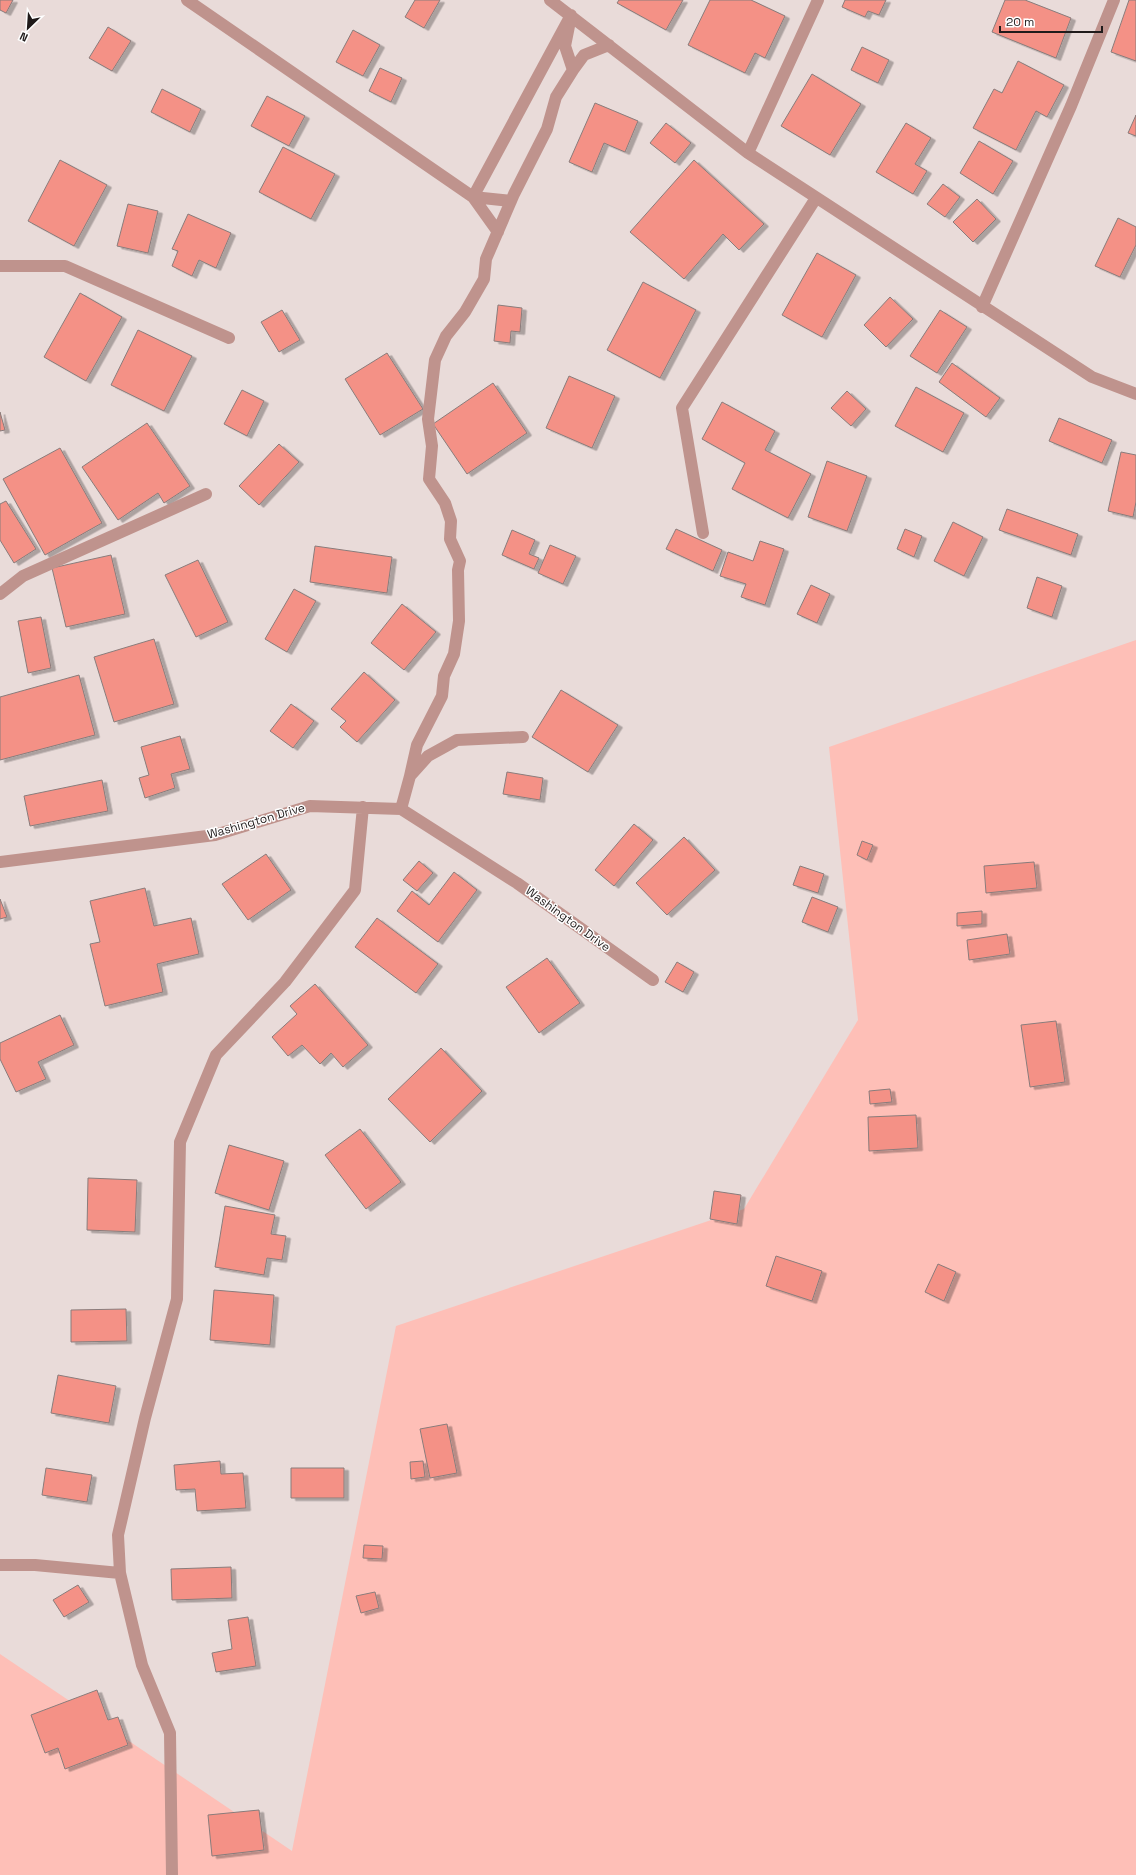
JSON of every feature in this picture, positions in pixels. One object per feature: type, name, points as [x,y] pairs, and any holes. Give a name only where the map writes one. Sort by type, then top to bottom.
[{"type":"street","points":[[187,0],[473,197],[498,232]]},
{"type":"street","points":[[550,0],[748,153],[982,307],[1092,377],[1136,394]]},
{"type":"street","points":[[748,153],[818,0]]},
{"type":"street","points":[[982,307],[1072,106],[1114,0]]},
{"type":"street","points":[[473,197],[571,15]]},
{"type":"street","points":[[571,15],[565,46],[573,70]]},
{"type":"street","points":[[401,808],[417,745],[442,696],[444,676],[454,654],[459,621],[458,570],[460,562],[450,539],[451,521],[445,503],[429,479],[432,446],[428,419],[435,360],[446,336],[465,312],[484,279],[486,259],[511,201],[547,129],[556,97],[584,55],[609,45]]},
{"type":"street","points":[[473,197],[511,201]]},
{"type":"street","points":[[703,533],[682,408],[816,198]]},
{"type":"street","points":[[0,266],[65,266],[229,338]]},
{"type":"street","points":[[0,594],[23,576],[206,494]]},
{"type":"street","points":[[410,776],[428,756],[457,740],[523,737]]},
{"type":"street","name":"Washington Drive","points":[[0,862],[215,835],[310,806],[401,808],[517,883],[653,980]]},
{"type":"street","points":[[172,1875],[170,1733],[142,1665],[120,1573],[118,1535],[145,1418],[177,1299],[180,1142],[216,1054],[285,982],[354,890],[363,807]]},
{"type":"street","points":[[0,1565],[35,1565],[120,1573]]},
{"type":"shaded area","points":[[1136,640],[1136,1875],[0,1875],[0,1654],[292,1851],[396,1326],[744,1209],[858,1020],[829,747]]},
{"type":"building","points":[[0,0],[13,0],[6,13],[0,10]]},
{"type":"building","points":[[415,0],[440,0],[424,28],[405,17]]},
{"type":"building","points":[[619,0],[683,0],[666,30],[617,3]]},
{"type":"building","points":[[710,0],[751,0],[785,16],[765,58],[755,53],[745,73],[688,45]]},
{"type":"building","points":[[845,0],[886,0],[879,15],[868,11],[865,17],[842,7]]},
{"type":"building","points":[[1005,0],[1025,0],[1071,18],[1056,58],[992,32]]},
{"type":"building","points":[[1129,0],[1136,0],[1136,61],[1111,52]]},
{"type":"building","points":[[108,27],[131,41],[112,71],[89,58]]},
{"type":"building","points":[[353,30],[380,45],[363,76],[336,62]]},
{"type":"building","points":[[862,47],[889,60],[878,83],[851,70]]},
{"type":"building","points":[[1018,61],[1064,85],[1047,117],[1036,111],[1016,150],[973,128],[994,89],[1002,93]]},
{"type":"building","points":[[380,68],[402,78],[391,102],[369,91]]},
{"type":"building","points":[[812,74],[861,104],[830,155],[781,126]]},
{"type":"building","points":[[162,89],[201,109],[190,132],[151,112]]},
{"type":"building","points":[[267,96],[305,116],[289,146],[251,126]]},
{"type":"building","points":[[595,103],[638,121],[625,152],[604,143],[592,172],[569,162]]},
{"type":"building","points":[[1136,115],[1136,136],[1128,133]]},
{"type":"building","points":[[666,123],[691,143],[675,163],[650,143]]},
{"type":"building","points":[[906,123],[931,138],[915,164],[927,171],[913,194],[876,172]]},
{"type":"building","points":[[979,141],[1013,161],[993,194],[960,173]]},
{"type":"building","points":[[283,147],[335,174],[311,219],[259,192]]},
{"type":"building","points":[[60,160],[107,185],[74,246],[28,221]]},
{"type":"building","points":[[694,160],[764,224],[739,250],[723,234],[684,279],[630,232]]},
{"type":"building","points":[[943,184],[960,197],[945,217],[927,204]]},
{"type":"building","points":[[977,199],[996,219],[973,242],[953,222]]},
{"type":"building","points":[[128,204],[158,211],[148,253],[117,246]]},
{"type":"building","points":[[188,214],[231,233],[216,268],[199,260],[192,276],[172,266],[178,251],[172,249]]},
{"type":"building","points":[[1118,218],[1136,227],[1136,245],[1120,277],[1095,266]]},
{"type":"building","points":[[817,253],[856,275],[822,337],[782,315]]},
{"type":"building","points":[[643,282],[696,310],[660,378],[607,350]]},
{"type":"building","points":[[80,293],[122,317],[86,381],[44,357]]},
{"type":"building","points":[[890,297],[913,319],[886,347],[864,325]]},
{"type":"building","points":[[498,305],[522,308],[520,332],[511,331],[510,343],[494,341]]},
{"type":"building","points":[[282,310],[300,340],[279,352],[261,322]]},
{"type":"building","points":[[940,310],[967,327],[937,373],[910,356]]},
{"type":"building","points":[[138,330],[192,356],[164,411],[111,385]]},
{"type":"building","points":[[387,353],[423,409],[380,435],[345,379]]},
{"type":"building","points":[[952,363],[1000,398],[986,417],[939,382]]},
{"type":"building","points":[[569,376],[615,396],[592,448],[546,428]]},
{"type":"building","points":[[493,383],[527,433],[467,474],[433,424]]},
{"type":"building","points":[[916,387],[964,413],[943,452],[895,426]]},
{"type":"building","points":[[242,390],[264,401],[247,436],[224,424]]},
{"type":"building","points":[[847,391],[866,409],[851,426],[831,408]]},
{"type":"building","points":[[722,402],[775,431],[765,450],[811,474],[788,518],[732,489],[745,463],[702,439]]},
{"type":"building","points":[[0,412],[5,430],[0,431]]},
{"type":"building","points":[[1059,418],[1112,440],[1102,463],[1049,441]]},
{"type":"building","points":[[147,423],[190,486],[164,503],[158,493],[118,520],[82,467]]},
{"type":"building","points":[[279,444],[299,462],[259,505],[239,486]]},
{"type":"building","points":[[60,448],[102,523],[45,555],[3,479]]},
{"type":"building","points":[[1121,452],[1136,455],[1136,502],[1133,517],[1108,511]]},
{"type":"building","points":[[827,461],[867,476],[847,531],[808,517]]},
{"type":"building","points":[[6,501],[36,549],[14,563],[0,540],[0,504]]},
{"type":"building","points":[[1007,509],[1078,534],[1071,555],[999,530]]},
{"type":"building","points":[[953,522],[983,537],[964,576],[934,561]]},
{"type":"building","points":[[676,529],[722,550],[713,571],[666,549]]},
{"type":"building","points":[[905,529],[922,536],[914,557],[897,549]]},
{"type":"building","points":[[512,530],[535,540],[529,554],[539,558],[534,569],[502,555]]},
{"type":"building","points":[[760,541],[784,549],[765,605],[741,597],[746,584],[720,576],[728,552],[753,561]]},
{"type":"building","points":[[550,545],[576,556],[563,584],[538,573]]},
{"type":"building","points":[[315,546],[392,557],[387,593],[310,582]]},
{"type":"building","points":[[111,555],[125,614],[66,627],[52,568]]},
{"type":"building","points":[[198,560],[228,622],[196,637],[165,575]]},
{"type":"building","points":[[1037,577],[1062,586],[1052,617],[1027,608]]},
{"type":"building","points":[[811,585],[830,594],[817,623],[797,614]]},
{"type":"building","points":[[294,589],[316,601],[287,652],[265,639]]},
{"type":"building","points":[[402,604],[436,632],[404,670],[371,643]]},
{"type":"building","points":[[41,617],[51,668],[28,673],[18,621]]},
{"type":"building","points":[[154,639],[174,704],[114,722],[94,657]]},
{"type":"building","points":[[364,672],[395,700],[357,742],[340,727],[346,721],[331,709]]},
{"type":"building","points":[[79,675],[95,735],[0,760],[0,697]]},
{"type":"building","points":[[561,690],[618,725],[588,772],[532,737]]},
{"type":"building","points":[[291,704],[314,721],[293,748],[270,731]]},
{"type":"building","points":[[180,736],[190,769],[171,774],[175,788],[145,798],[139,778],[149,775],[141,747]]},
{"type":"building","points":[[507,772],[543,778],[540,800],[503,794]]},
{"type":"building","points":[[102,780],[108,811],[30,826],[24,796]]},
{"type":"building","points":[[634,824],[653,840],[614,886],[595,870]]},
{"type":"building","points":[[684,837],[715,870],[667,915],[636,883]]},
{"type":"building","points":[[862,841],[873,845],[867,860],[857,855]]},
{"type":"building","points":[[266,854],[291,890],[248,920],[222,884]]},
{"type":"building","points":[[419,861],[433,873],[417,891],[403,880]]},
{"type":"building","points":[[1034,862],[1037,888],[986,893],[984,866]]},
{"type":"building","points":[[800,866],[824,874],[818,893],[793,885]]},
{"type":"building","points":[[454,872],[477,890],[438,942],[397,911],[412,891],[429,905]]},
{"type":"building","points":[[145,888],[154,926],[191,918],[199,954],[157,964],[163,992],[105,1006],[90,944],[100,942],[90,901]]},
{"type":"building","points":[[812,897],[838,907],[828,932],[802,922]]},
{"type":"building","points":[[0,899],[7,917],[0,919]]},
{"type":"building","points":[[982,911],[982,924],[957,926],[957,913]]},
{"type":"building","points":[[377,918],[438,964],[416,993],[355,947]]},
{"type":"building","points":[[1007,934],[1010,954],[969,960],[967,940]]},
{"type":"building","points":[[547,958],[580,1003],[539,1033],[506,987]]},
{"type":"building","points":[[677,962],[694,972],[683,992],[665,982]]},
{"type":"building","points":[[315,984],[368,1045],[343,1067],[331,1053],[320,1064],[302,1045],[288,1056],[272,1037],[297,1014],[290,1006]]},
{"type":"building","points":[[60,1015],[74,1045],[38,1062],[46,1079],[16,1092],[0,1059],[0,1043]]},
{"type":"building","points":[[1056,1021],[1065,1082],[1030,1087],[1021,1025]]},
{"type":"building","points":[[441,1048],[482,1091],[430,1142],[388,1099]]},
{"type":"building","points":[[890,1089],[892,1102],[870,1104],[869,1091]]},
{"type":"building","points":[[916,1115],[918,1148],[869,1151],[868,1117]]},
{"type":"building","points":[[360,1129],[401,1182],[366,1209],[325,1155]]},
{"type":"building","points":[[229,1145],[284,1161],[269,1210],[215,1193]]},
{"type":"building","points":[[88,1178],[137,1180],[135,1232],[87,1230]]},
{"type":"building","points":[[714,1191],[741,1195],[737,1224],[710,1219]]},
{"type":"building","points":[[225,1206],[275,1215],[271,1234],[286,1236],[282,1260],[267,1258],[264,1275],[215,1267]]},
{"type":"building","points":[[776,1256],[822,1271],[812,1301],[766,1286]]},
{"type":"building","points":[[938,1264],[956,1272],[944,1301],[925,1292]]},
{"type":"building","points":[[214,1290],[274,1295],[270,1345],[210,1340]]},
{"type":"building","points":[[126,1309],[127,1341],[71,1342],[71,1310]]},
{"type":"building","points":[[58,1375],[116,1386],[109,1423],[51,1413]]},
{"type":"building","points":[[447,1424],[457,1473],[430,1478],[420,1429]]},
{"type":"building","points":[[220,1461],[221,1474],[243,1473],[246,1508],[197,1511],[195,1489],[176,1490],[174,1465]]},
{"type":"building","points":[[423,1461],[425,1477],[411,1479],[410,1462]]},
{"type":"building","points":[[46,1468],[92,1475],[87,1502],[42,1495]]},
{"type":"building","points":[[291,1468],[344,1468],[344,1498],[291,1498]]},
{"type":"building","points":[[364,1545],[383,1546],[382,1559],[363,1558]]},
{"type":"building","points":[[231,1567],[232,1598],[172,1600],[171,1569]]},
{"type":"building","points":[[78,1585],[89,1602],[64,1617],[53,1600]]},
{"type":"building","points":[[375,1592],[379,1608],[361,1613],[356,1596]]},
{"type":"building","points":[[248,1617],[256,1666],[216,1672],[212,1653],[232,1649],[228,1620]]},
{"type":"building","points":[[97,1690],[108,1720],[118,1717],[128,1745],[65,1769],[58,1748],[45,1753],[31,1715]]},
{"type":"building","points":[[259,1810],[264,1850],[212,1856],[208,1815]]}]
